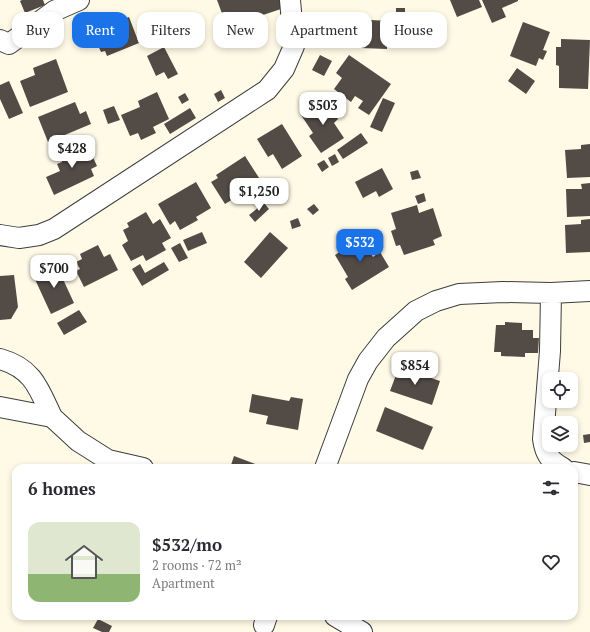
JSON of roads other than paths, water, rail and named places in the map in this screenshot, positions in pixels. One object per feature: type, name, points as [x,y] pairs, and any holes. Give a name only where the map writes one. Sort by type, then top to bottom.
[{"type":"street","points":[[0,40],[8,44],[54,11],[79,0]]},
{"type":"street","points":[[0,235],[19,238],[39,235],[54,229],[267,90],[284,69],[294,46],[290,0]]},
{"type":"street","points":[[326,464],[358,379],[368,361],[386,338],[416,311],[436,301],[459,294],[590,291]]},
{"type":"street","points":[[551,293],[550,351],[543,439],[544,446],[552,461],[557,464]]},
{"type":"street","points":[[0,359],[12,363],[24,370],[37,386],[52,417],[78,441],[108,460],[126,464]]},
{"type":"street","points":[[0,407],[52,417]]},
{"type":"street","points":[[578,473],[590,475]]},
{"type":"street","points":[[342,620],[362,632]]}]
